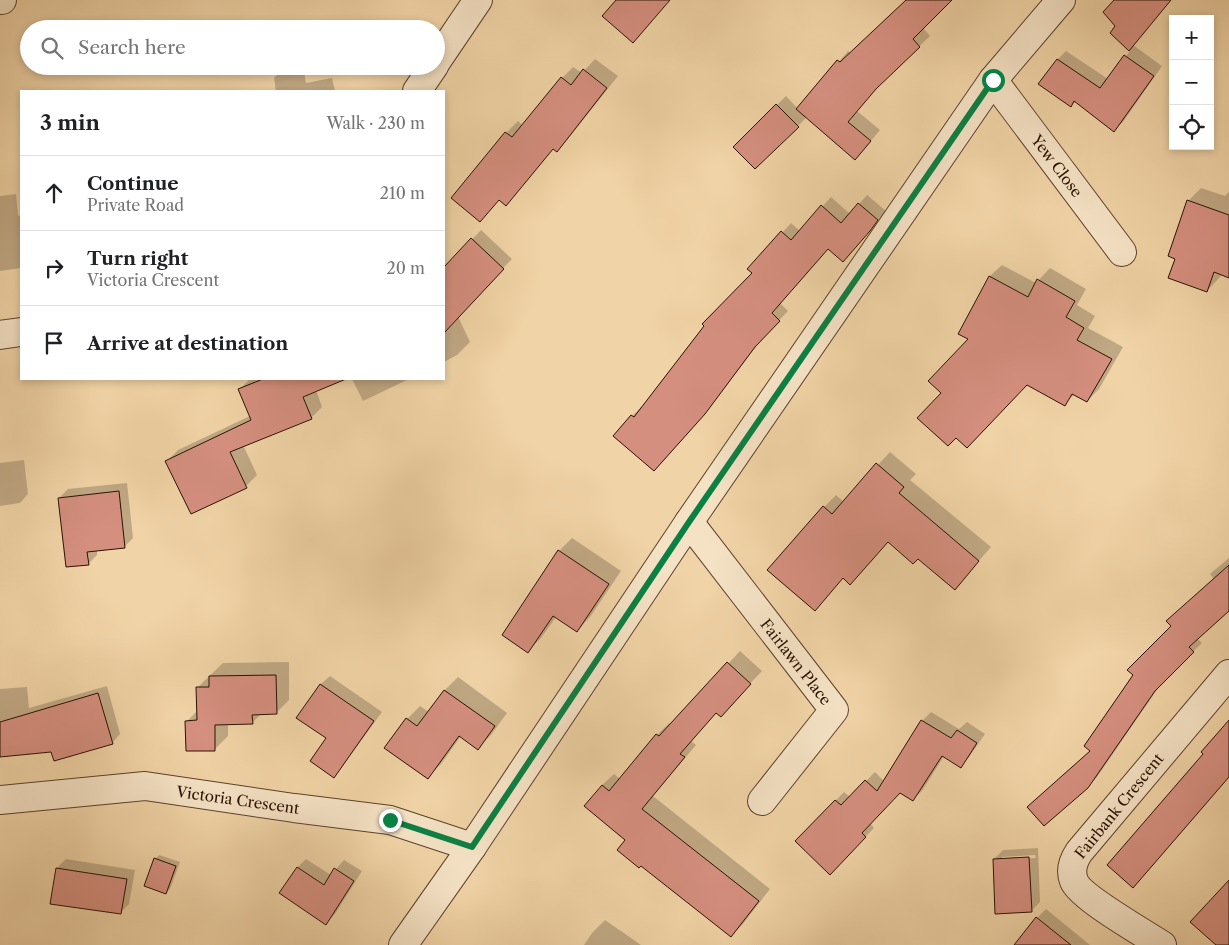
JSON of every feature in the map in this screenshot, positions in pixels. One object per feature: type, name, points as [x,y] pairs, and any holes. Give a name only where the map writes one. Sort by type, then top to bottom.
[{"type":"street","points":[[445,49],[478,0]]},
{"type":"street","points":[[403,945],[472,847],[689,522],[993,80],[1061,0]]},
{"type":"street","points":[[418,90],[428,75]]},
{"type":"street","name":"Yew Close","points":[[993,80],[1122,252]]},
{"type":"street","points":[[0,335],[20,332]]},
{"type":"street","name":"Fairlawn Place","points":[[689,522],[834,710],[762,801]]},
{"type":"street","name":"Fairbank Crescent","points":[[1162,945],[1084,894],[1074,881],[1072,866],[1079,852],[1229,674]]},
{"type":"street","name":"Victoria Crescent","points":[[0,800],[145,786],[390,820],[472,847]]},
{"type":"building","points":[[616,0],[670,0],[633,43],[602,16]]},
{"type":"building","points":[[906,0],[952,0],[913,39],[920,47],[876,89],[848,122],[871,141],[855,160],[796,109],[837,60],[840,62]]},
{"type":"building","points":[[1114,0],[1171,0],[1129,51],[1110,33],[1115,26],[1103,12]]},
{"type":"building","points":[[1124,55],[1154,76],[1114,132],[1074,101],[1071,107],[1038,84],[1057,59],[1100,88]]},
{"type":"building","points":[[583,69],[607,88],[557,152],[553,149],[506,206],[499,200],[480,222],[451,198],[505,132],[512,137],[561,77],[571,85]]},
{"type":"building","points":[[776,104],[799,127],[755,169],[733,147]]},
{"type":"building","points":[[1187,200],[1229,215],[1229,278],[1214,272],[1207,292],[1168,278],[1175,259],[1168,256]]},
{"type":"building","points":[[858,203],[878,220],[870,231],[843,262],[828,249],[772,313],[780,321],[755,347],[705,414],[654,471],[613,436],[631,415],[634,417],[704,326],[702,324],[752,273],[747,269],[781,231],[791,240],[821,205],[841,223]]},
{"type":"building","points":[[471,238],[504,269],[445,332],[445,266]]},
{"type":"building","points":[[989,276],[1028,297],[1037,279],[1075,301],[1066,317],[1084,328],[1077,340],[1112,359],[1087,402],[1072,394],[1065,406],[1027,385],[967,448],[956,438],[948,446],[917,418],[941,393],[928,381],[968,339],[958,334]]},
{"type":"building","points":[[260,380],[344,380],[303,397],[312,419],[230,452],[247,488],[191,514],[165,461],[251,420],[238,389]]},
{"type":"building","points":[[876,463],[904,487],[899,493],[979,561],[955,590],[918,559],[913,564],[888,542],[850,585],[843,578],[815,611],[767,570],[823,506],[832,514]]},
{"type":"building","points":[[119,491],[125,548],[87,552],[89,565],[66,567],[58,498]]},
{"type":"building","points":[[558,550],[609,584],[577,632],[553,616],[528,653],[502,635]]},
{"type":"building","points":[[1229,565],[1229,611],[1189,647],[1194,652],[1155,691],[1088,788],[1044,826],[1027,807],[1090,751],[1084,746],[1133,675],[1127,670],[1171,626],[1166,621]]},
{"type":"building","points":[[727,662],[751,684],[721,717],[716,713],[680,754],[685,757],[642,809],[759,901],[731,937],[641,866],[639,868],[617,850],[625,840],[584,806],[602,785],[609,791],[656,734],[659,736]]},
{"type":"building","points":[[276,675],[277,714],[252,715],[253,724],[215,725],[215,751],[186,751],[185,721],[197,720],[196,687],[209,687],[209,676]]},
{"type":"building","points":[[320,684],[374,721],[334,778],[310,761],[326,738],[296,718]]},
{"type":"building","points":[[444,690],[495,726],[478,750],[459,736],[428,779],[384,748],[406,718],[417,726]]},
{"type":"building","points":[[98,693],[113,744],[54,761],[51,752],[0,757],[0,722]]},
{"type":"building","points":[[921,720],[951,738],[957,730],[977,743],[961,768],[942,756],[913,801],[900,793],[862,833],[866,837],[830,875],[795,841],[835,800],[841,805],[865,780],[877,791]]},
{"type":"building","points":[[1229,720],[1229,777],[1133,888],[1107,865],[1203,754],[1201,752]]},
{"type":"building","points":[[1029,857],[1032,912],[995,914],[993,859]]},
{"type":"building","points":[[154,858],[176,866],[166,894],[144,886]]},
{"type":"building","points":[[297,867],[324,885],[334,868],[354,881],[326,925],[279,893]]},
{"type":"building","points":[[56,868],[127,879],[121,914],[50,904]]},
{"type":"building","points":[[1229,880],[1229,945],[1216,945],[1190,922]]},
{"type":"building","points":[[1036,917],[1071,945],[1014,945]]},
{"type":"route","points":[[390,820],[472,847],[689,522],[993,80]]}]
